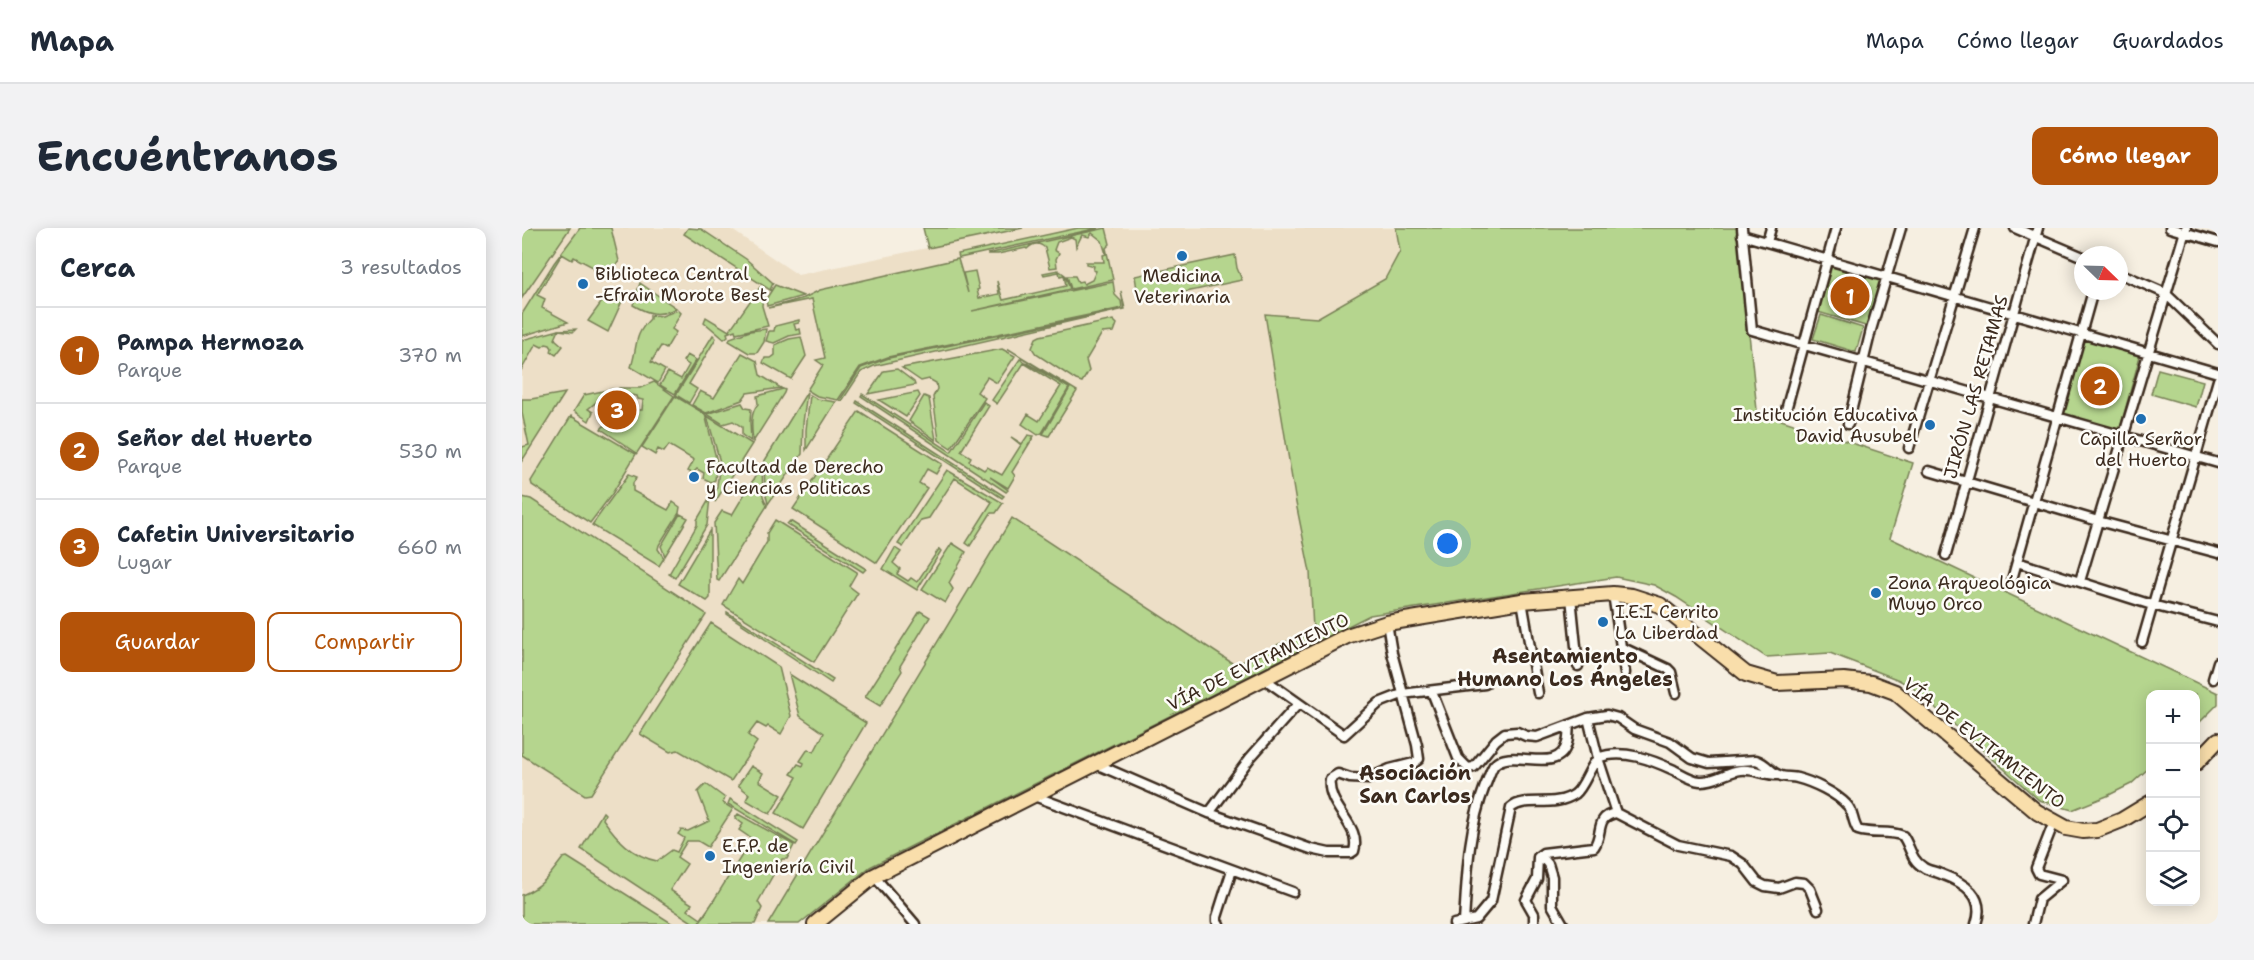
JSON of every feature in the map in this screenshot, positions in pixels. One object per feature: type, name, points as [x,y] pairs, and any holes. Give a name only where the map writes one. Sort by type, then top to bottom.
[{"type":"highway","name":"VÍA DE EVITAMIENTO","points":[[815,924],[874,876],[1347,636],[1387,623],[1522,601],[1613,594],[1632,596],[1660,606],[1746,674],[1777,683],[1844,680],[1871,683],[1895,692],[2037,812],[2066,828],[2083,831],[2097,830],[2122,820],[2146,806]]},
{"type":"highway","points":[[2200,759],[2218,740]]},
{"type":"street","points":[[1767,242],[1771,228]]},
{"type":"street","points":[[1786,410],[1836,228]]},
{"type":"street","points":[[1848,424],[1902,228]]},
{"type":"street","points":[[1909,448],[1975,228]]},
{"type":"street","points":[[2015,228],[2037,232],[2074,252]]},
{"type":"street","points":[[2170,228],[2218,242]]},
{"type":"street","points":[[2218,373],[1767,242],[1742,231],[1752,330],[2218,463]]},
{"type":"street","points":[[2080,582],[2185,231]]},
{"type":"street","name":"JIRÓN LAS RETAMAS","points":[[1946,555],[2037,232]]},
{"type":"street","points":[[2128,277],[2165,293],[2218,344]]},
{"type":"street","points":[[2011,583],[2090,300]]},
{"type":"street","points":[[2142,642],[2194,456],[2218,380]]},
{"type":"street","points":[[1929,471],[2098,521],[2218,553]]},
{"type":"street","points":[[2017,562],[2152,605],[2218,622]]},
{"type":"street","points":[[1613,594],[1625,673]]},
{"type":"street","points":[[1570,597],[1578,666]]},
{"type":"street","points":[[1522,601],[1538,693]]},
{"type":"street","points":[[1096,764],[1209,813],[1320,852],[1340,853],[1354,850],[1356,845],[1352,829],[1330,795],[1330,779],[1338,774],[1350,778],[1368,779],[1390,769],[1414,764],[1419,759],[1418,745],[1402,694],[1387,623]]},
{"type":"street","points":[[1621,647],[1668,669],[1671,672],[1676,693]]},
{"type":"street","points":[[2213,680],[2218,662]]},
{"type":"street","points":[[1263,678],[1344,735],[1379,703],[1402,694],[1485,684]]},
{"type":"street","points":[[1432,692],[1458,758],[1468,768],[1474,767],[1500,735],[1517,732],[1537,737],[1588,718],[1601,716],[1613,717],[1634,729],[1670,742],[1692,758],[1709,763],[1756,760],[1768,765],[1777,775]]},
{"type":"street","points":[[1209,813],[1250,758],[1298,704]]},
{"type":"street","points":[[1588,718],[1616,813]]},
{"type":"street","points":[[1464,922],[1471,837],[1480,798],[1492,768],[1498,762],[1507,759],[1547,760],[1558,756],[1567,745],[1569,725]]},
{"type":"street","points":[[1454,924],[1478,917],[1488,907],[1493,895],[1511,808],[1521,802],[1553,803],[1575,793],[1583,783],[1589,768],[1598,758],[1613,754],[1658,763],[1699,781],[1721,778],[1740,770],[1797,778],[1839,798],[1849,806],[1854,816],[1854,825],[1858,830],[1880,834],[1896,832],[1903,836],[1914,860],[1922,867],[1962,885],[1976,897],[1980,903],[1976,924]]},
{"type":"street","points":[[1034,796],[1293,892]]},
{"type":"street","points":[[1540,855],[1594,847],[1598,842],[1603,819],[1609,814],[1616,813],[1678,845],[1731,856],[1743,864],[1757,882],[1765,886],[1779,888],[1795,882],[1804,883],[1810,889],[1818,909]]},
{"type":"street","points":[[2032,924],[2039,899],[2062,880],[2039,874],[2036,868],[2054,822]]},
{"type":"street","points":[[1534,924],[1534,914],[1526,900],[1537,879],[1536,862],[1540,855]]},
{"type":"street","points":[[1540,855],[1548,864],[1552,877],[1552,905],[1563,924]]},
{"type":"street","points":[[1219,924],[1217,917],[1232,870]]},
{"type":"street","points":[[874,876],[915,924]]},
{"type":"shaded area","points":[[522,228],[729,228],[798,275],[927,248],[923,228],[1738,228],[1757,410],[1755,414],[1735,425],[1750,647],[1654,585],[1617,577],[1370,615],[870,867],[799,924],[522,924]]},
{"type":"green space","points":[[522,228],[570,228],[522,298]]},
{"type":"green space","points":[[580,228],[611,228],[619,261],[614,268],[595,272],[593,267],[574,257],[572,260],[562,254],[537,295],[545,299],[542,308],[568,322],[522,336],[522,314],[554,263]]},
{"type":"green space","points":[[688,228],[701,229],[746,259],[773,283],[770,290],[684,234]]},
{"type":"green space","points":[[923,228],[1023,228],[928,248]]},
{"type":"green space","points":[[1078,228],[1099,228],[959,258],[958,254]]},
{"type":"green space","points":[[1106,228],[1110,244],[1106,248],[1113,280],[1071,289],[1067,276],[1075,276],[1078,282],[1082,281],[1084,284],[1092,280],[1096,271],[1093,270],[1094,266],[1086,262],[1104,262],[1103,255],[1106,254],[1102,241],[1092,233],[1089,237],[1082,235],[1076,247],[1075,239],[1071,237],[1057,242],[1054,250],[1059,253],[1056,259],[1057,267],[1050,268],[1045,248],[1038,244],[1027,249],[987,254]]},
{"type":"green space","points":[[1396,228],[1738,228],[1757,410],[1755,414],[1737,424],[1772,417],[1913,463],[1890,538],[2218,693],[2218,704],[2200,722],[2200,690],[2146,690],[2146,771],[2131,784],[2072,810],[2039,800],[1913,688],[1899,680],[1830,653],[1766,657],[1676,597],[1654,585],[1616,577],[1370,615],[870,867],[799,924],[768,924],[1012,518],[1232,663],[1257,657],[1279,644],[1307,635],[1313,630],[1310,572],[1296,503],[1265,314],[1317,318],[1385,279],[1400,251]]},
{"type":"green space","points":[[1235,255],[1242,280],[1139,302],[1135,276]]},
{"type":"green space","points":[[958,259],[968,293],[963,273],[975,271],[979,298],[999,294],[997,281],[1003,300],[1066,286],[1064,275],[1060,276],[1059,272],[1044,275],[1043,273],[1058,270],[1065,275],[1070,289],[972,311],[1113,282],[1115,295],[1121,301],[1122,308],[888,357],[860,367],[838,400],[817,396],[807,390],[823,365],[816,360],[825,358],[812,299],[768,308],[804,298],[820,290]]},
{"type":"green space","points":[[1832,265],[1883,280],[1869,327],[1818,312]]},
{"type":"green space","points":[[640,283],[676,308],[665,313],[654,313],[633,305]]},
{"type":"green space","points":[[775,285],[803,296],[767,306],[766,299]]},
{"type":"green space","points":[[760,287],[763,292],[762,306],[768,326],[736,333],[735,330],[727,333],[728,336],[724,339],[704,322],[706,317],[729,331]]},
{"type":"green space","points":[[1121,291],[1125,309],[874,366],[861,372],[842,401],[840,400],[861,368],[889,358],[1124,309]]},
{"type":"green space","points":[[609,292],[623,299],[608,332],[588,321]]},
{"type":"green space","points":[[678,310],[681,313],[672,329],[676,332],[666,349],[661,346],[651,362],[665,370],[658,383],[631,367],[637,342],[650,315],[662,316]]},
{"type":"green space","points":[[1821,315],[1863,328],[1856,352],[1813,339]]},
{"type":"green space","points":[[799,320],[799,323],[794,324],[796,330],[800,329],[801,334],[789,336],[774,343],[766,341],[769,331],[774,331],[775,326]]},
{"type":"green space","points":[[1113,320],[1117,324],[1114,332],[1102,333],[1086,360],[1089,371],[1082,382],[1036,354],[1032,348],[1036,338],[1040,336]]},
{"type":"green space","points":[[576,329],[573,332],[559,330]]},
{"type":"green space","points":[[766,329],[764,342],[757,353],[749,353],[729,341],[730,338],[750,331]]},
{"type":"green space","points":[[559,330],[555,339],[563,346],[556,355],[551,352],[550,345],[546,344],[542,347],[536,344],[522,369],[522,340]]},
{"type":"green space","points":[[713,335],[716,338],[689,384],[697,389],[689,403],[676,395]]},
{"type":"green space","points":[[801,337],[806,356],[791,379],[763,363],[765,358],[775,355],[775,345]]},
{"type":"green space","points":[[2082,339],[2140,356],[2119,432],[2060,415]]},
{"type":"green space","points":[[1007,348],[1077,391],[1049,436],[1043,434],[1070,388]]},
{"type":"green space","points":[[1002,349],[1015,356],[997,383],[987,377],[977,392],[985,398],[951,448],[939,440],[933,397],[937,389],[936,383],[929,379],[921,381],[902,368]]},
{"type":"green space","points":[[742,353],[757,361],[760,375],[781,388],[747,393],[742,400],[706,413],[692,405],[700,391],[714,398]]},
{"type":"green space","points":[[687,355],[696,360],[675,394],[660,385],[668,372],[681,379],[689,365],[683,361]]},
{"type":"green space","points":[[1020,359],[1069,388],[1042,433],[1038,435],[1022,424],[1028,414],[1039,421],[1061,386],[1024,363],[997,404],[992,400]]},
{"type":"green space","points":[[897,369],[915,385],[868,394],[884,371]]},
{"type":"green space","points":[[2158,369],[2203,381],[2196,407],[2151,394]]},
{"type":"green space","points":[[654,382],[674,396],[637,453],[601,429],[617,413],[624,417],[631,410],[642,410],[643,400],[638,399],[637,396],[621,394],[619,388],[640,388]]},
{"type":"green space","points":[[612,389],[614,394],[599,400],[588,409],[593,412],[589,421],[574,411],[584,395]]},
{"type":"green space","points":[[783,389],[784,393],[753,442],[752,422],[753,412],[758,404],[757,396]]},
{"type":"green space","points":[[807,392],[802,454],[768,504],[764,462]]},
{"type":"green space","points":[[918,392],[920,396],[906,417],[879,400]]},
{"type":"green space","points":[[565,393],[522,461],[522,447],[529,445],[522,413],[522,399]]},
{"type":"green space","points":[[862,394],[951,452],[984,402],[989,406],[961,451],[971,457],[969,461],[984,470],[987,467],[1002,475],[1021,445],[1011,437],[1022,444],[1028,435],[1034,436],[1012,472],[1015,476],[1008,488],[990,477],[1008,490],[1006,492],[861,396]]},
{"type":"green space","points":[[810,395],[817,399],[836,402],[806,450],[806,430]]},
{"type":"green space","points":[[675,396],[705,414],[717,462],[715,480],[711,482],[703,478],[704,473],[697,469],[693,473],[688,471],[694,460],[669,445],[664,452],[658,449],[655,455],[642,447]]},
{"type":"green space","points":[[924,396],[929,398],[936,440],[909,421]]},
{"type":"green space","points":[[857,401],[1004,496],[1002,498],[856,403]]},
{"type":"green space","points":[[742,403],[745,408],[751,409],[751,441],[742,435],[742,427],[733,421],[723,424],[707,414]]},
{"type":"green space","points":[[859,411],[942,464],[936,474],[927,469],[919,483],[927,488],[877,563],[793,509]]},
{"type":"green space","points":[[571,416],[636,454],[612,494],[590,523],[532,485],[531,481]]},
{"type":"green space","points":[[707,416],[752,444],[715,502],[720,462]]},
{"type":"green space","points":[[762,465],[763,496],[767,506],[719,581],[717,580],[714,523],[722,511],[732,515]]},
{"type":"green space","points":[[947,470],[1003,503],[996,513],[991,513],[970,546],[966,543],[992,502],[955,478],[929,518],[921,520],[903,547],[898,544]]},
{"type":"green space","points":[[629,474],[637,477],[633,483],[633,491],[668,510],[673,502],[680,507],[679,513],[659,545],[658,549],[664,558],[659,566],[592,525]]},
{"type":"green space","points":[[522,497],[531,499],[706,615],[591,794],[585,795],[522,755]]},
{"type":"green space","points":[[710,498],[707,525],[675,578],[669,574]]},
{"type":"green space","points":[[680,514],[688,518],[665,556],[661,546]]},
{"type":"green space","points":[[775,520],[857,572],[849,586],[858,593],[814,662],[723,605],[738,579],[742,584],[767,542],[767,533]]},
{"type":"green space","points":[[790,521],[866,569],[863,572],[787,524]]},
{"type":"green space","points":[[710,530],[710,598],[707,601],[678,584]]},
{"type":"green space","points":[[952,543],[966,552],[949,583],[953,589],[945,603],[922,589]]},
{"type":"green space","points":[[895,548],[901,552],[893,563],[900,569],[897,574],[908,581],[911,578],[917,582],[939,549],[941,551],[917,590],[883,569]]},
{"type":"green space","points":[[920,611],[930,617],[900,666],[902,671],[880,706],[865,697]]},
{"type":"green space","points":[[727,612],[833,680],[831,683]]},
{"type":"green space","points":[[711,623],[779,667],[791,716],[781,734],[768,726],[766,728],[757,723],[748,735],[757,742],[731,781],[678,750],[670,752],[640,734]]},
{"type":"green space","points":[[789,674],[866,723],[803,829],[776,813],[797,777],[791,774],[798,764],[803,766],[804,763],[800,761],[808,749],[814,752],[824,733],[800,716]]},
{"type":"green space","points":[[751,766],[763,773],[759,781],[782,795],[770,814],[746,800],[749,794],[738,785]]},
{"type":"green space","points":[[706,784],[725,798],[723,803],[733,809],[708,847],[698,841],[687,841],[677,857],[687,864],[670,890],[692,904],[688,910],[701,919],[715,899],[698,924],[581,849],[603,812],[605,814],[603,819],[614,833],[626,846],[640,855],[657,861],[672,850],[677,852],[684,838],[678,834],[681,830],[688,831],[709,821],[698,792]]},
{"type":"green space","points":[[730,799],[798,842],[796,845],[728,804]]},
{"type":"green space","points":[[738,814],[794,845],[787,859],[782,859],[758,902],[762,908],[755,924],[699,924],[752,839],[739,830],[743,824],[735,818]]},
{"type":"green space","points":[[567,857],[673,924],[522,924],[522,895],[541,884],[563,858]]},
{"type":"place","name":"Medicina Veterinaria","points":[[1182,256]]},
{"type":"place","name":"Biblioteca Central -Efrain Morote Best","points":[[583,284]]},
{"type":"place","name":"Pampa Hermoza","points":[[1850,296]]},
{"type":"place","name":"Señor del Huerto","points":[[2100,386]]},
{"type":"place","name":"Cafetin Universitario","points":[[617,410]]},
{"type":"place","name":"Capilla Serñor del Huerto","points":[[2141,419]]},
{"type":"place","name":"Institución Educativa David Ausubel","points":[[1930,425]]},
{"type":"place","name":"Facultad de Derecho y Ciencias Politicas","points":[[694,477]]},
{"type":"place","name":"Zona Arqueológica Muyo Orco","points":[[1876,593]]},
{"type":"place","name":"I.E.I Cerrito La Liberdad","points":[[1603,622]]},
{"type":"place","name":"E.F.P. de Ingeniería Civil","points":[[710,856]]},
{"type":"district","name":"Asentamiento Humano Los Ángeles","points":[[1565,668]]},
{"type":"district","name":"Asociación San Carlos","points":[[1415,784]]}]
